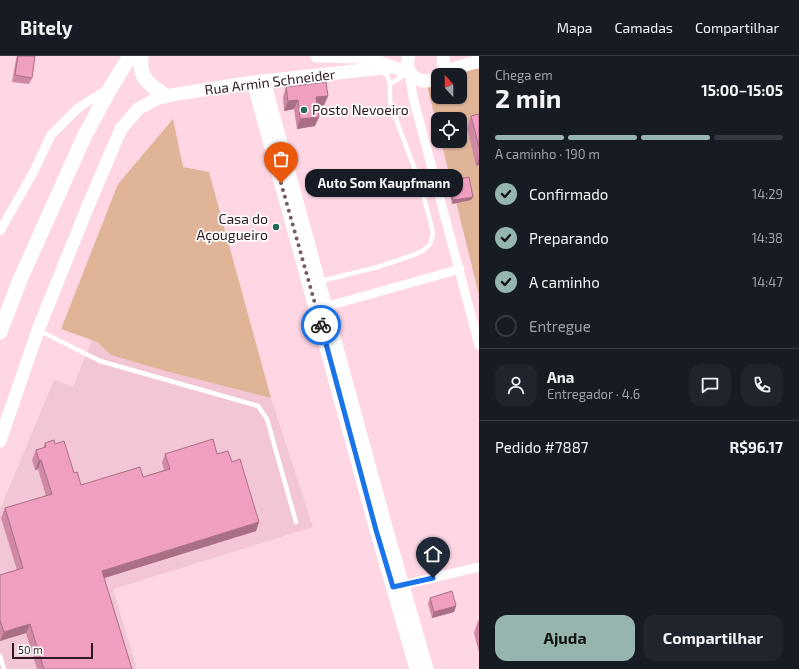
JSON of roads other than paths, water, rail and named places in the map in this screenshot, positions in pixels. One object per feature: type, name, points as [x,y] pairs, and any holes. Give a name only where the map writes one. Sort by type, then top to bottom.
[{"type":"highway","points":[[0,332],[19,282],[84,137],[111,87],[130,56]]},
{"type":"highway","points":[[141,56],[140,67],[146,81],[165,96]]},
{"type":"main road","points":[[317,56],[358,57],[374,60],[409,72],[415,78],[422,81],[431,80]]},
{"type":"main road","points":[[408,56],[407,63],[409,72]]},
{"type":"main road","points":[[442,68],[444,62],[443,56]]},
{"type":"main road","points":[[460,68],[479,61]]},
{"type":"main road","name":"Rua Armin Schneider","points":[[0,441],[38,330],[88,206],[121,129],[138,109],[156,99],[165,96],[258,82],[392,67]]},
{"type":"main road","points":[[258,82],[398,586],[416,669]]},
{"type":"main road","points":[[398,586],[427,669]]},
{"type":"street","points":[[409,72],[413,98],[479,344]]},
{"type":"street","points":[[0,231],[34,171],[51,135],[78,108],[111,87]]},
{"type":"street","points":[[322,308],[460,269]]},
{"type":"street","points":[[398,586],[479,567]]},
{"type":"lane","points":[[315,283],[378,267],[416,254],[424,250],[430,244],[432,238],[433,233],[420,183],[390,103],[390,84],[387,76],[375,70]]},
{"type":"lane","points":[[390,84],[409,72]]},
{"type":"lane","points":[[38,330],[100,360],[258,406],[267,419],[296,522]]},
{"type":"lane","points":[[0,656],[4,669]]},
{"type":"place","name":"Posto Nevoeiro","points":[[304,110]]},
{"type":"place","name":"Auto Som Kaupfmann","points":[[281,183]]},
{"type":"place","name":"Casa do Açougueiro","points":[[276,227]]}]
